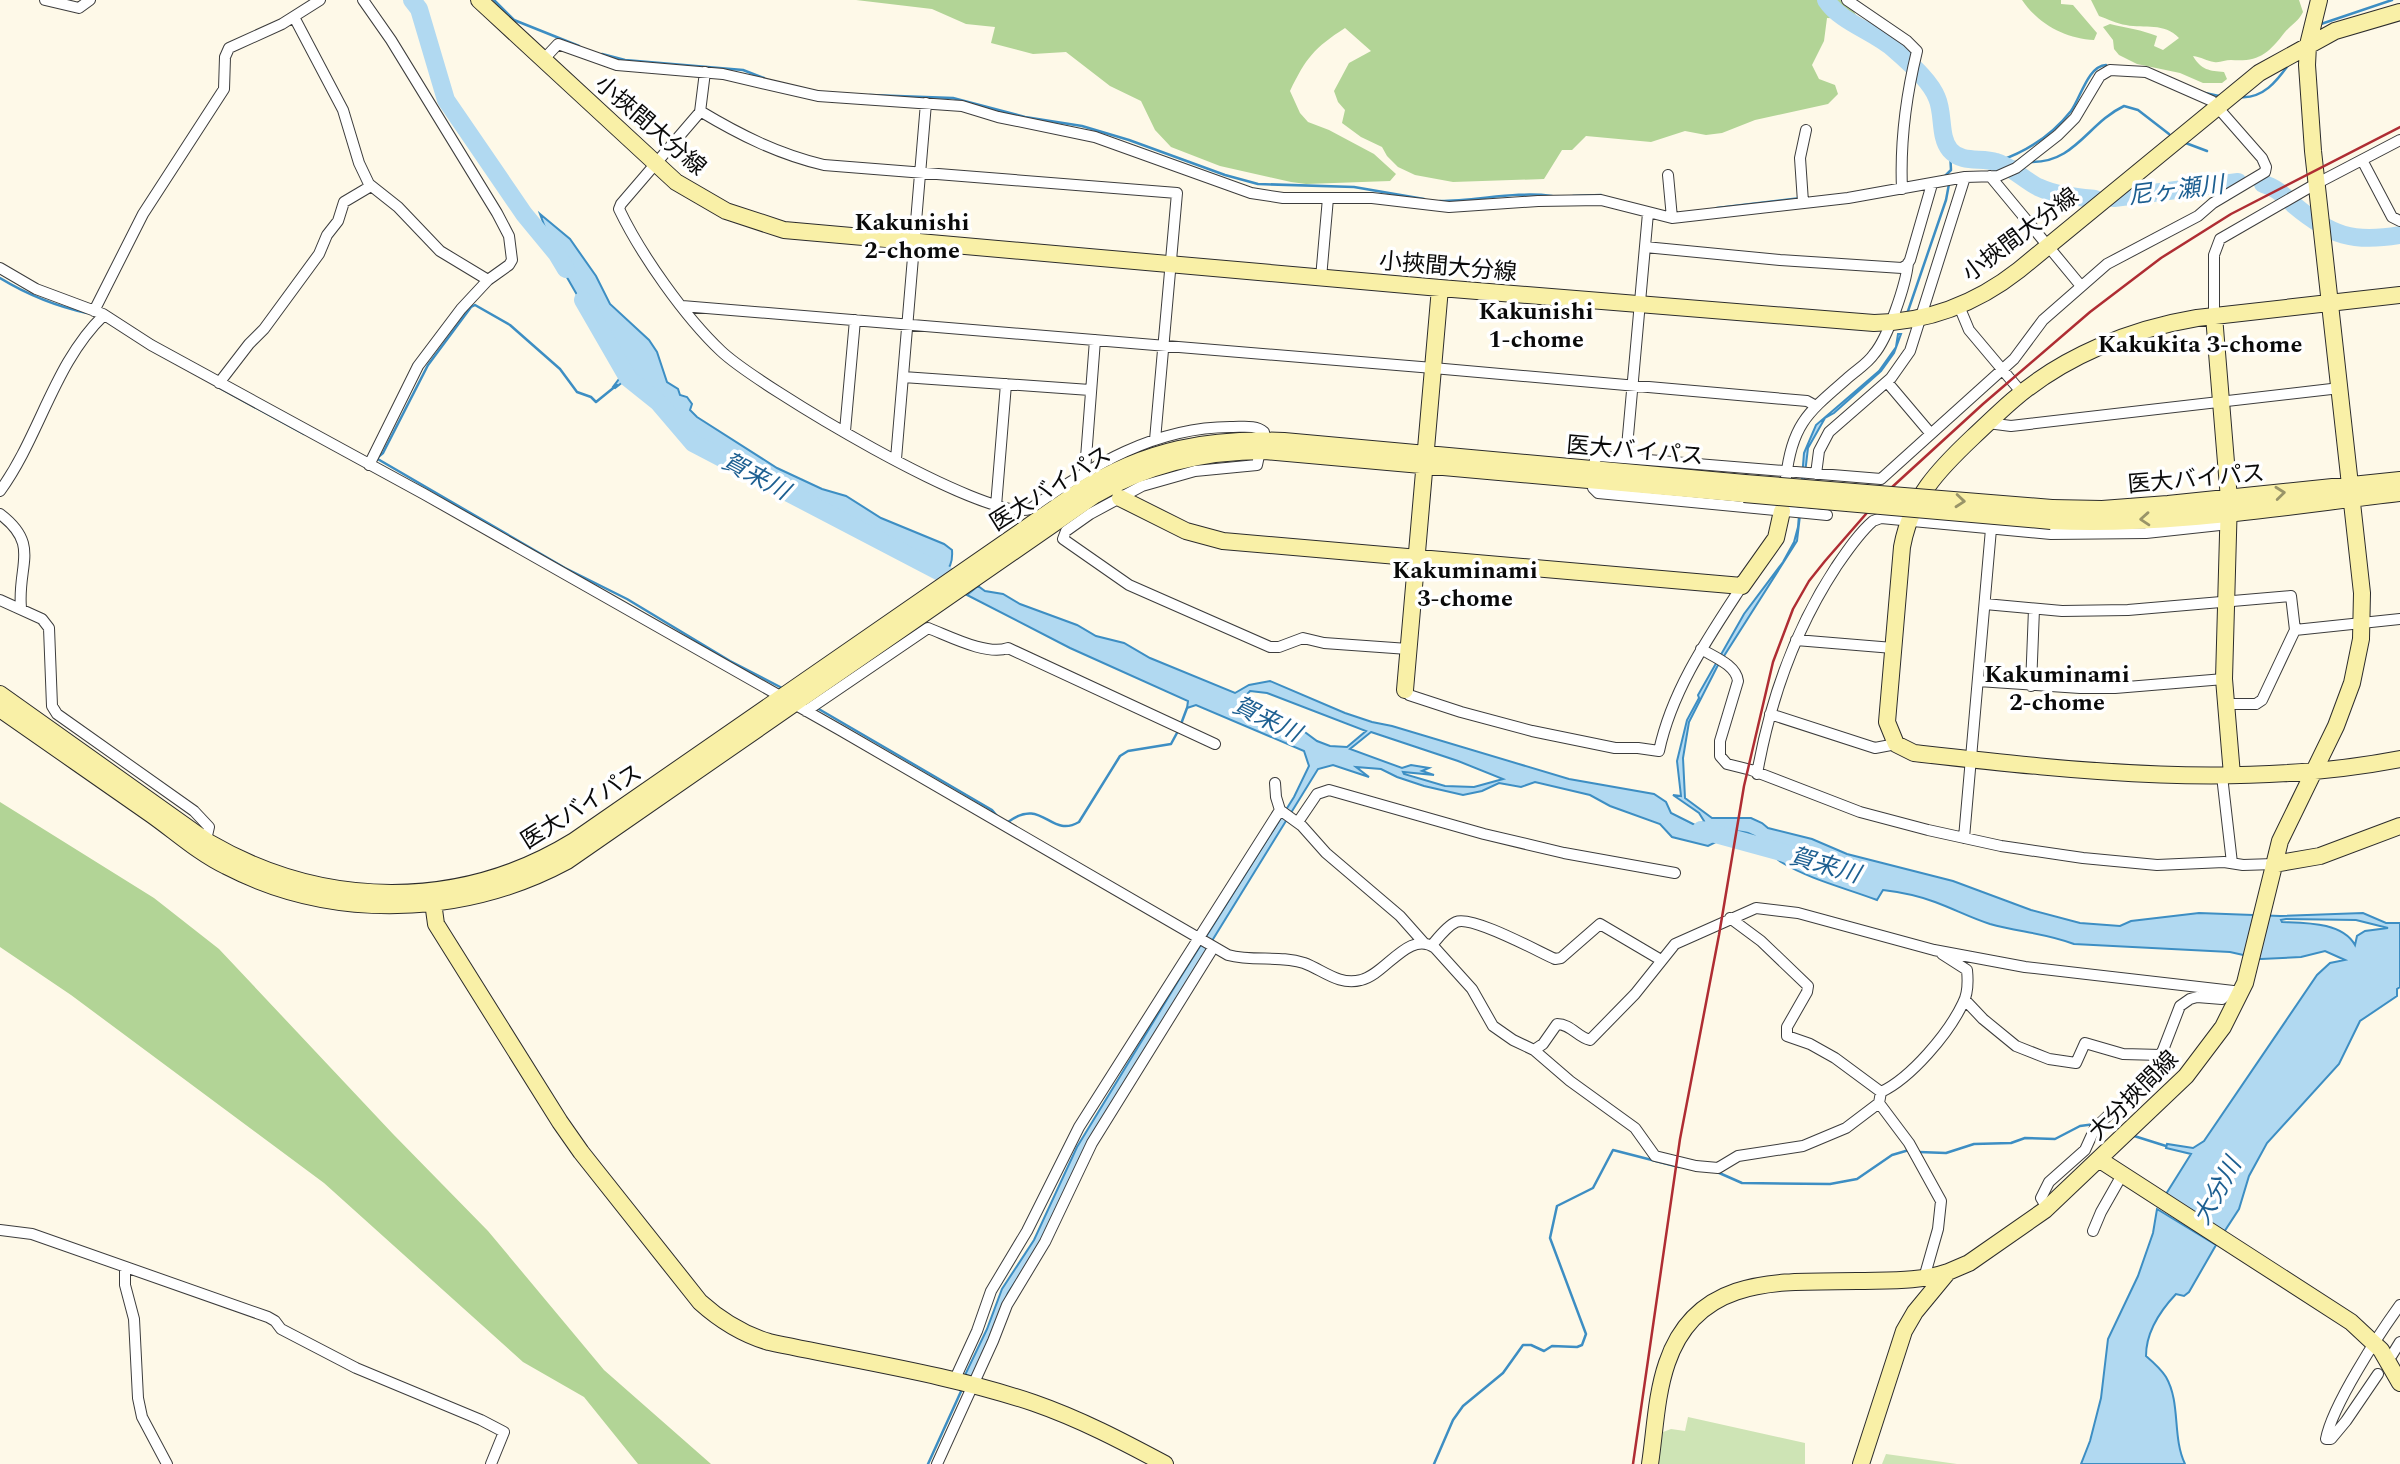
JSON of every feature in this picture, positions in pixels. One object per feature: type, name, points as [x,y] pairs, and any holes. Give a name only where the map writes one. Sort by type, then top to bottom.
[{"type":"main road","name":"小挾間大分線","points":[[479,0],[676,182],[705,201],[760,223],[810,233],[914,243],[1860,323],[1905,321],[1959,306],[1996,286],[2259,73],[2346,27],[2400,12]]},
{"type":"main road","name":"大分挾間線","points":[[1861,1464],[1904,1331],[1915,1312],[1948,1272],[1969,1263],[2047,1208],[2100,1160],[2193,1067],[2223,1027],[2239,989],[2280,841],[2315,771],[2352,683],[2359,654],[2362,623],[2360,571],[2321,226],[2308,81],[2308,45],[2319,0]]},
{"type":"main road","points":[[1405,690],[1440,288]]},
{"type":"main road","points":[[2400,295],[2165,324],[2119,339],[2071,361],[2022,393],[1935,474],[1909,521],[1902,547],[1887,722],[1896,744],[1914,752],[2151,775],[2315,771],[2400,759]]},
{"type":"main road","points":[[2214,316],[2229,512],[2224,678],[2227,775]]},
{"type":"main road","name":"医大バイパス","points":[[0,709],[213,859],[237,872],[283,889],[332,900],[389,905],[432,897],[493,880],[558,852],[795,698],[1103,477],[1157,454],[1191,445],[1224,441],[1257,447],[1425,459],[2120,521],[2229,512],[2351,492],[2400,480]]},
{"type":"main road","points":[[795,698],[1111,486],[1155,467],[1189,457],[1257,447]]},
{"type":"main road","name":"医大バイパス","points":[[2351,492],[2400,493]]},
{"type":"main road","points":[[1120,498],[1186,531],[1223,541],[1742,586],[1776,538],[1782,511]]},
{"type":"main road","name":"医大バイパス","points":[[0,694],[206,840],[245,861],[283,876],[319,885],[432,897]]},
{"type":"main road","points":[[2273,870],[2320,856],[2400,826]]},
{"type":"main road","points":[[432,897],[436,924],[560,1122],[600,1177],[700,1302],[712,1313],[736,1330],[769,1342],[1016,1397],[1076,1419],[1165,1464]]},
{"type":"main road","points":[[2100,1160],[2334,1309],[2373,1341],[2400,1383]]},
{"type":"main road","points":[[1650,1464],[1667,1363],[1685,1329],[1709,1306],[1737,1290],[1763,1284],[1924,1278],[1948,1272]]},
{"type":"street","points":[[45,0],[79,8],[90,0]]},
{"type":"street","points":[[0,491],[22,459],[42,412],[99,313],[143,214],[224,89],[225,57],[229,48],[294,17],[320,0]]},
{"type":"street","points":[[363,0],[391,40],[507,231],[512,260],[488,280],[461,309],[418,366],[369,465]]},
{"type":"street","points":[[1847,0],[1908,41],[1917,51],[1904,125],[1902,189]]},
{"type":"street","points":[[294,17],[343,110],[359,163],[371,186],[398,207],[440,251],[488,280]]},
{"type":"street","points":[[544,59],[558,44],[617,65],[736,76],[775,88],[818,96],[962,106],[998,117],[1095,137],[1263,196],[1373,198],[1449,207],[1601,200],[1672,218],[1848,198],[1961,178],[2008,173],[2072,121],[2100,76],[2110,70],[2146,72],[2218,105],[2262,158],[2265,172],[2213,203],[2198,216],[2107,264],[2037,326],[2018,355],[1881,479],[1597,457],[1593,475],[1593,490],[1598,493],[1827,515]]},
{"type":"street","points":[[705,72],[700,111],[619,209],[682,306],[720,350],[748,373],[779,394],[896,459],[973,498],[1020,511],[1030,509],[1085,471],[1121,452],[1155,440],[1199,429],[1259,428],[1264,432],[1257,447],[1257,465],[1195,471],[1142,486],[1071,527],[1063,535],[1063,539],[1129,585],[1270,647],[1279,647],[1303,638],[1324,643],[1408,649]]},
{"type":"street","points":[[896,459],[926,103]]},
{"type":"street","points":[[700,111],[750,140],[795,158],[824,165],[1177,192],[1155,440]]},
{"type":"street","points":[[1803,202],[1800,158],[1805,130]]},
{"type":"street","points":[[2214,316],[2214,255],[2217,242],[2287,200],[2400,140]]},
{"type":"street","points":[[2362,160],[2392,217],[2400,221]]},
{"type":"street","points":[[1668,175],[1672,218]]},
{"type":"street","points":[[1990,176],[2081,286]]},
{"type":"street","points":[[1782,511],[1791,447],[1798,430],[1816,405],[1873,356],[1883,341],[1905,321],[1961,178]]},
{"type":"street","points":[[1815,474],[1819,451],[1829,432],[1887,382],[1906,359],[1908,263],[1937,183]]},
{"type":"street","points":[[219,383],[264,329],[319,254],[327,235],[338,221],[344,202],[371,186]]},
{"type":"street","points":[[1321,278],[1328,198]]},
{"type":"street","points":[[1626,458],[1648,213]]},
{"type":"street","points":[[1645,247],[1899,268],[1908,263]]},
{"type":"street","points":[[0,268],[36,289],[99,313],[219,383],[795,698],[1213,948],[1237,957],[1296,961],[1338,979],[1355,981],[1377,973],[1413,945],[1428,944],[1452,924],[1461,921],[1508,935],[1555,959],[1561,958],[1600,924],[1661,960]]},
{"type":"street","points":[[682,306],[1433,368],[1807,401],[1816,405]]},
{"type":"street","points":[[1959,306],[1969,330],[2022,393]]},
{"type":"street","points":[[845,431],[855,320]]},
{"type":"street","points":[[1085,471],[1095,340]]},
{"type":"street","points":[[903,377],[1090,390]]},
{"type":"street","points":[[1887,382],[1931,434]]},
{"type":"street","points":[[996,506],[1006,384]]},
{"type":"street","points":[[1988,423],[2011,426],[2340,388]]},
{"type":"street","points":[[1757,774],[1780,678],[1796,640],[1833,573],[1868,526],[1881,518],[2051,534],[2111,534],[2156,533],[2229,512]]},
{"type":"street","points":[[0,514],[16,527],[24,542],[21,608]]},
{"type":"street","points":[[1964,838],[1991,529]]},
{"type":"street","points":[[1405,690],[1409,695],[1523,729],[1615,748],[1658,751],[1674,702],[1701,649],[1742,586]]},
{"type":"street","points":[[1984,604],[2035,609],[2128,610],[2291,596],[2295,630],[2260,702],[2226,704]]},
{"type":"street","points":[[0,600],[42,619],[49,628],[52,706],[57,714],[194,811],[209,827],[206,840]]},
{"type":"street","points":[[2031,686],[2035,609]]},
{"type":"street","points":[[2295,630],[2400,619]]},
{"type":"street","points":[[795,698],[929,628],[982,648],[1000,651],[1008,648],[1215,744]]},
{"type":"street","points":[[1796,640],[1894,648]]},
{"type":"street","points":[[1701,649],[1734,670],[1738,678],[1720,741],[1720,756],[1724,762],[1875,817],[2001,846],[2123,863],[2232,863],[2273,870]]},
{"type":"street","points":[[1978,681],[2031,686],[2115,688],[2224,678]]},
{"type":"street","points":[[1770,714],[1875,748],[1896,744]]},
{"type":"street","points":[[2227,775],[2232,863]]},
{"type":"street","points":[[1275,783],[1280,810],[1298,822],[1326,853],[1400,916],[1428,944],[1472,989],[1493,1026],[1513,1040],[1534,1049],[1570,1081],[1635,1128],[1655,1156],[1696,1166],[1718,1168],[1738,1156],[1803,1146],[1846,1128],[1940,1040],[1965,1000],[1968,972],[1966,968],[1934,950]]},
{"type":"street","points":[[1298,822],[1320,792],[1336,791],[1436,822],[1564,853],[1675,873]]},
{"type":"street","points":[[937,1464],[991,1291],[1027,1231],[1079,1127],[1280,810]]},
{"type":"street","points":[[1534,1049],[1543,1044],[1557,1024],[1565,1024],[1584,1039],[1595,1037],[1682,939],[1756,908],[1798,914],[1934,950],[2055,972],[2239,989]]},
{"type":"street","points":[[1730,918],[1761,941],[1808,986],[1787,1027],[1787,1036],[1810,1044],[1835,1058],[1880,1097],[1912,1147],[1941,1201],[1938,1229],[1924,1278]]},
{"type":"street","points":[[964,1384],[1007,1304],[1045,1242],[1092,1143],[1213,948]]},
{"type":"street","points":[[2047,1208],[2041,1198],[2046,1186],[2085,1150],[2095,1128],[2150,1076],[2161,1055],[2176,1012],[2182,1004],[2197,997],[2222,999],[2239,989]]},
{"type":"street","points":[[1965,1000],[2011,1042],[2049,1059],[2076,1063],[2085,1043],[2123,1054],[2161,1055]]},
{"type":"street","points":[[2094,1231],[2101,1212],[2124,1176]]},
{"type":"street","points":[[0,1230],[32,1234],[268,1317],[281,1329],[356,1368],[504,1432],[491,1464]]},
{"type":"street","points":[[125,1267],[125,1285],[134,1319],[138,1398],[142,1418],[167,1464]]},
{"type":"street","points":[[2378,1374],[2339,1431],[2326,1439],[2336,1411],[2373,1341],[2400,1305]]},
{"type":"street","points":[[2392,1354],[2400,1342]]},
{"type":"green space","points":[[856,0],[1841,0],[1852,8],[1857,17],[1827,18],[1824,41],[1812,65],[1819,79],[1835,85],[1838,94],[1828,104],[1755,120],[1722,133],[1706,135],[1685,131],[1651,142],[1586,136],[1572,150],[1562,150],[1544,179],[1453,182],[1415,175],[1398,167],[1382,147],[1361,137],[1342,123],[1345,110],[1334,91],[1349,63],[1371,51],[1345,28],[1312,55],[1290,91],[1300,113],[1308,122],[1374,154],[1396,174],[1390,181],[1306,184],[1220,166],[1171,147],[1155,130],[1141,101],[1110,86],[1066,52],[1033,54],[991,43],[995,27],[966,24],[932,9]]},
{"type":"green space","points":[[2022,0],[2061,0],[2061,4],[2073,5],[2097,33],[2094,40],[2073,37],[2054,29],[2036,16]]},
{"type":"green space","points":[[2091,0],[2299,0],[2303,12],[2273,46],[2256,58],[2216,62],[2193,56],[2206,69],[2224,72],[2227,79],[2222,83],[2203,83],[2180,73],[2137,64],[2119,55],[2114,49],[2113,40],[2103,27],[2110,24],[2157,36],[2154,46],[2163,50],[2179,38],[2161,28],[2133,26],[2099,16]]},
{"type":"green space","points":[[0,802],[154,898],[219,949],[488,1231],[604,1370],[711,1464],[638,1464],[584,1397],[523,1362],[324,1183],[71,995],[0,947]]},
{"type":"green space","points":[[1688,1417],[1805,1443],[1805,1464],[1658,1464],[1663,1432],[1671,1429],[1685,1431]]},
{"type":"green space","points":[[1886,1454],[1957,1464],[1882,1464]]},
{"type":"water","points":[[540,214],[570,239],[596,276],[610,304],[649,340],[657,352],[667,382],[678,389],[680,395],[687,397],[692,404],[690,410],[697,417],[777,468],[822,489],[846,496],[881,518],[944,544],[952,550],[951,562],[946,571],[940,576],[867,533],[868,529],[861,525],[781,488],[678,430],[667,420],[658,399],[632,375],[613,387],[628,367],[584,307],[557,260]]},
{"type":"water","name":"大分川","points":[[1898,334],[1901,334],[1894,353],[1881,371],[1825,418],[1808,448],[1797,541],[1717,667],[1689,722],[1683,758],[1685,798],[1712,818],[1751,818],[1768,828],[1812,839],[1847,854],[1953,881],[2031,910],[2080,923],[2120,926],[2131,921],[2199,913],[2280,916],[2363,913],[2386,923],[2400,923],[2400,987],[2397,989],[2397,996],[2360,1021],[2339,1064],[2267,1143],[2249,1176],[2239,1209],[2224,1232],[2166,1194],[2191,1154],[2166,1148],[2167,1144],[2193,1148],[2204,1141],[2317,975],[2330,963],[2345,960],[2325,951],[2301,957],[2261,959],[2230,952],[2074,944],[1990,924],[1909,894],[1883,890],[1877,900],[1792,868],[1776,859],[1758,839],[1746,832],[1727,831],[1718,841],[1708,846],[1672,837],[1660,824],[1610,806],[1590,795],[1535,782],[1521,787],[1499,783],[1482,791],[1463,795],[1424,786],[1381,769],[1356,767],[1369,777],[1333,765],[1318,769],[1194,970],[1040,1245],[1008,1293],[973,1377],[965,1375],[1002,1289],[1034,1240],[1077,1147],[1294,797],[1309,766],[1304,751],[1196,705],[1187,708],[1188,701],[1070,648],[967,595],[978,586],[985,591],[1003,594],[1020,604],[1077,625],[1096,636],[1124,643],[1150,658],[1235,693],[1249,685],[1270,681],[1372,722],[1569,779],[1654,794],[1666,802],[1671,813],[1697,826],[1704,821],[1699,813],[1673,795],[1681,796],[1677,761],[1687,720],[1699,698],[1698,695],[1744,614],[1783,562],[1794,542],[1798,527],[1804,453],[1816,425],[1879,371],[1896,347]],"holes":[[[1250,691],[1267,693],[1366,731],[1347,747],[1330,746],[1317,741],[1294,724],[1243,699]],[[1371,732],[1503,779],[1474,787],[1445,786],[1403,772],[1434,775],[1422,771],[1429,768],[1411,765],[1402,768],[1350,749]],[[2281,920],[2356,920],[2388,928],[2365,931],[2357,936],[2355,945],[2349,937],[2333,928]]]},
{"type":"water","points":[[2157,1209],[2216,1245],[2189,1292],[2184,1296],[2176,1294],[2159,1315],[2148,1339],[2146,1356],[2162,1371],[2171,1387],[2181,1454],[2185,1464],[2081,1464],[2101,1398],[2108,1339],[2138,1276],[2153,1233]]},
{"type":"waterway","name":"賀来川","points":[[412,0],[419,9],[446,100],[524,214],[566,269]]},
{"type":"waterway","points":[[494,0],[514,20],[579,46]]},
{"type":"waterway","name":"尼ヶ瀬川","points":[[1826,0],[1840,15],[1895,50],[1924,78],[1937,98],[1944,139],[1955,154],[1966,159],[2002,164],[2038,187],[2051,192],[2095,199]]},
{"type":"waterway","points":[[2321,24],[2392,0]]},
{"type":"waterway","points":[[602,54],[625,60],[743,70],[764,78]]},
{"type":"waterway","points":[[2240,97],[2262,92],[2289,64]]},
{"type":"waterway","points":[[1999,161],[2030,147],[2056,128],[2071,111],[2090,76],[2106,65]]},
{"type":"waterway","points":[[2205,93],[2219,96]]},
{"type":"waterway","points":[[870,95],[953,98],[1025,117],[1082,126],[1258,184],[1354,187],[1424,199]]},
{"type":"waterway","points":[[2031,162],[2046,161],[2059,156],[2081,141],[2111,113],[2124,106],[2138,110],[2169,134]]},
{"type":"waterway","points":[[2183,142],[2207,151]]},
{"type":"waterway","points":[[1945,176],[1951,170],[1950,150]]},
{"type":"waterway","points":[[1996,162],[2017,162]]},
{"type":"waterway","name":"尼ヶ瀬川","points":[[2114,198],[2238,182]]},
{"type":"waterway","points":[[1907,314],[1949,184]]},
{"type":"waterway","name":"尼ヶ瀬川","points":[[2263,184],[2276,190],[2307,216],[2343,235],[2369,238],[2400,235]]},
{"type":"waterway","points":[[1440,201],[1524,195],[1552,196]]},
{"type":"waterway","points":[[1573,196],[1601,195]]},
{"type":"waterway","points":[[1717,208],[1801,198]]},
{"type":"waterway","points":[[0,278],[42,299],[87,313]]},
{"type":"waterway","name":"賀来川","points":[[583,300],[628,378],[658,402],[693,443],[965,585]]},
{"type":"waterway","points":[[377,458],[383,453],[428,365],[475,305],[510,325],[560,369],[577,392],[596,402],[617,385]]},
{"type":"waterway","points":[[218,387],[304,434]]},
{"type":"waterway","points":[[376,458],[565,568],[627,599],[730,661],[784,689]]},
{"type":"waterway","points":[[817,708],[992,810],[997,816]]},
{"type":"waterway","points":[[1181,724],[1187,708]]},
{"type":"waterway","points":[[1008,822],[1030,813],[1061,826],[1079,822],[1120,756],[1128,751],[1171,744],[1178,731]]},
{"type":"waterway","name":"賀来川","points":[[1701,830],[1785,853]]},
{"type":"waterway","points":[[1919,1152],[1946,1153],[1974,1144],[2011,1143],[2025,1138],[2055,1139],[2080,1126],[2095,1124]]},
{"type":"waterway","points":[[2101,1125],[2118,1130]]},
{"type":"waterway","points":[[2131,1135],[2166,1146]]},
{"type":"waterway","points":[[1434,1464],[1453,1420],[1463,1406],[1503,1373],[1523,1345],[1531,1345],[1544,1351],[1552,1346],[1582,1345],[1586,1334],[1550,1238],[1557,1206],[1593,1188],[1613,1150],[1679,1167]]},
{"type":"waterway","points":[[1717,1172],[1742,1183],[1830,1184],[1857,1179],[1892,1155],[1909,1150]]},
{"type":"waterway","points":[[928,1464],[963,1387]]},
{"type":"railway","points":[[1633,1464],[1680,1139],[1744,786],[1773,662],[1793,609],[1809,581],[1879,499],[1983,404],[2090,312],[2161,258],[2231,214],[2400,127]]},
{"type":"district","name":"Kakunishi 2-chome","points":[[912,236]]},
{"type":"district","name":"Kakunishi 1-chome","points":[[1536,325]]},
{"type":"district","name":"Kakukita 3-chome","points":[[2200,344]]},
{"type":"district","name":"Kakuminami 3-chome","points":[[1465,584]]},
{"type":"district","name":"Kakuminami 2-chome","points":[[2057,688]]}]
